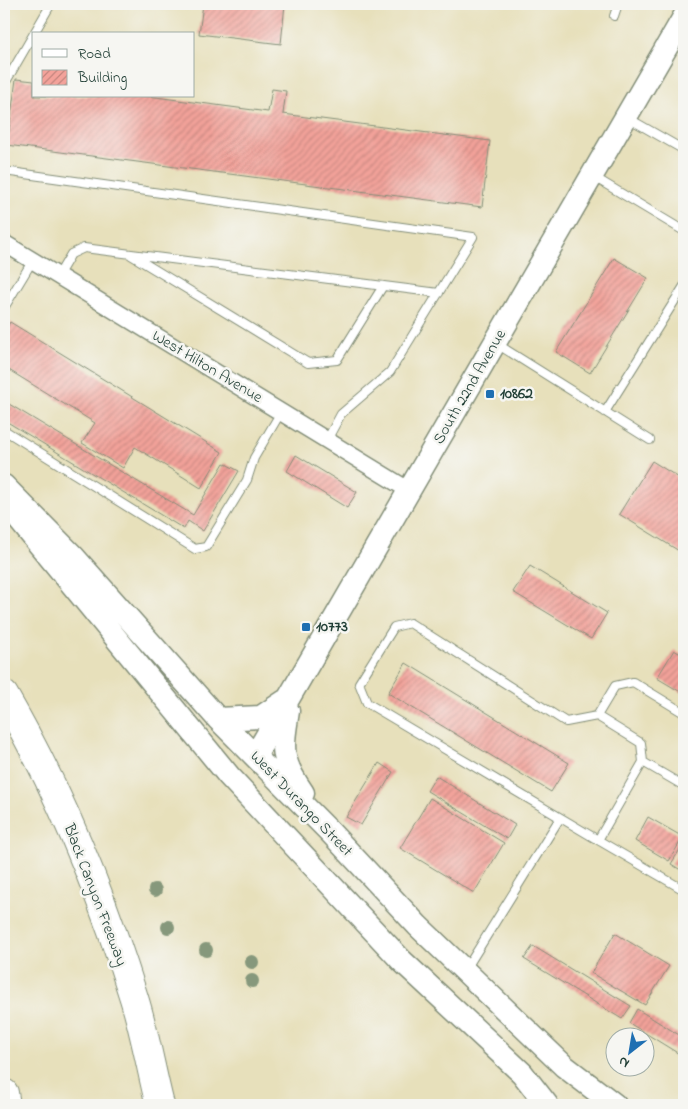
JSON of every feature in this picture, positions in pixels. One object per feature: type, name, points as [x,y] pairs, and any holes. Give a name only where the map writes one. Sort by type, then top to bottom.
[{"type":"highway","name":"Black Canyon Freeway","points":[[4,695],[23,728],[85,860],[134,999],[160,1105]]},
{"type":"highway","points":[[4,1093],[6,1105]]},
{"type":"main road","name":"South 22nd Avenue","points":[[255,756],[684,18]]},
{"type":"main road","name":"West Durango Street","points":[[4,486],[74,557],[218,719],[330,832],[418,926],[564,1066],[615,1105]]},
{"type":"main road","points":[[4,501],[229,776],[402,961],[522,1073],[546,1105]]},
{"type":"main road","points":[[218,719],[261,717],[290,698]]},
{"type":"main road","points":[[290,698],[283,752],[294,780],[330,832]]},
{"type":"street","name":"West Hilton Avenue","points":[[4,243],[410,491]]},
{"type":"lane","points":[[35,32],[51,4]]},
{"type":"lane","points":[[614,16],[618,4]]},
{"type":"lane","points":[[4,86],[32,37]]},
{"type":"lane","points":[[627,117],[684,150]]},
{"type":"lane","points":[[4,171],[473,236],[390,372],[341,414],[328,440]]},
{"type":"lane","points":[[592,176],[684,231]]},
{"type":"lane","points":[[58,276],[71,254],[84,248],[439,293]]},
{"type":"lane","points":[[128,254],[308,363],[337,360],[383,286]]},
{"type":"lane","points":[[4,308],[33,260]]},
{"type":"lane","points":[[605,412],[684,286]]},
{"type":"lane","points":[[496,343],[650,440]]},
{"type":"lane","points":[[4,430],[195,549],[206,547],[247,480],[254,458],[281,412]]},
{"type":"lane","points":[[598,840],[643,762],[641,743],[597,716],[566,722],[410,623],[394,628],[359,683],[367,703],[560,818],[684,890]]},
{"type":"lane","points":[[597,716],[615,686],[633,682],[684,713]]},
{"type":"lane","points":[[643,762],[684,786]]},
{"type":"lane","points":[[465,971],[560,818]]},
{"type":"building","points":[[203,4],[285,4],[281,44],[199,34]]},
{"type":"building","points":[[16,79],[32,81],[32,98],[163,98],[268,112],[272,89],[286,91],[283,114],[490,141],[482,207],[7,145]]},
{"type":"building","points":[[614,258],[648,278],[590,373],[556,352]]},
{"type":"building","points":[[10,322],[222,452],[201,488],[135,447],[123,468],[82,443],[95,423],[4,367],[4,332]]},
{"type":"building","points":[[4,401],[193,515],[224,463],[239,471],[203,531],[188,521],[184,529],[4,420]]},
{"type":"building","points":[[296,455],[357,492],[347,508],[287,471]]},
{"type":"building","points":[[652,461],[684,481],[684,554],[619,514]]},
{"type":"building","points":[[530,566],[607,613],[591,639],[513,592]]},
{"type":"building","points":[[674,650],[684,656],[684,694],[657,678]]},
{"type":"building","points":[[406,663],[569,763],[551,792],[388,693]]},
{"type":"building","points":[[379,763],[393,772],[361,825],[346,817]]},
{"type":"building","points":[[436,776],[515,825],[507,839],[427,791]]},
{"type":"building","points":[[430,798],[504,843],[474,893],[400,848]]},
{"type":"building","points":[[648,817],[683,837],[669,861],[635,841]]},
{"type":"building","points":[[684,843],[684,872],[671,864]]},
{"type":"building","points":[[615,933],[669,966],[645,1005],[591,973]]},
{"type":"building","points":[[533,946],[631,1006],[622,1019],[524,959]]},
{"type":"building","points":[[637,1009],[684,1038],[684,1057],[656,1040],[656,1026],[634,1026],[629,1023]]},
{"type":"place","name":"10862","points":[[490,394]]},
{"type":"place","name":"10773","points":[[306,627]]}]
